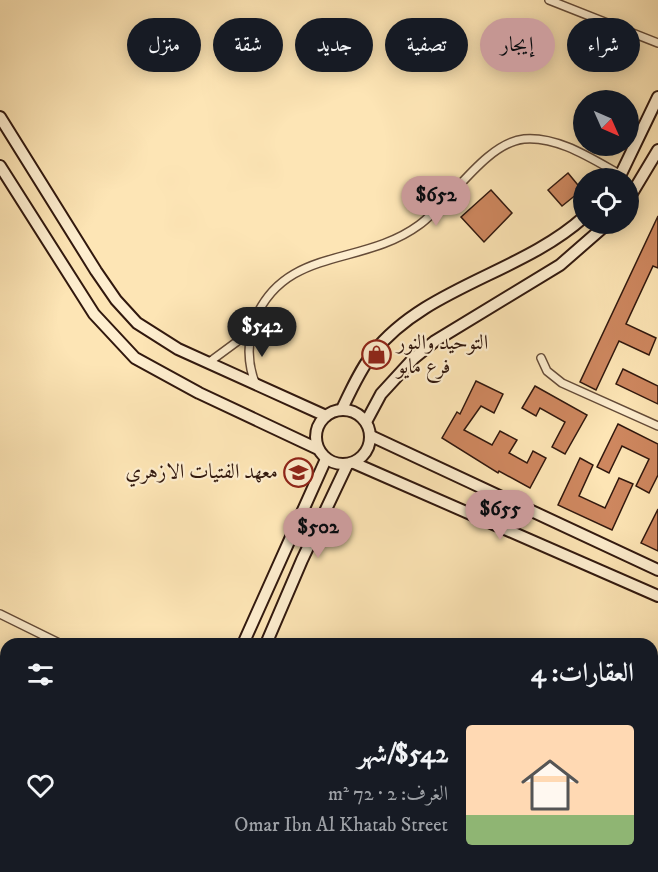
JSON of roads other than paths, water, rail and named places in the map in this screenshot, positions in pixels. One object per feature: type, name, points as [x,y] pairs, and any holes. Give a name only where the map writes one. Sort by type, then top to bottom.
[{"type":"street","points":[[551,0],[658,43]]},
{"type":"street","points":[[624,168],[658,97]]},
{"type":"street","points":[[0,117],[116,300],[137,323],[157,338],[256,386],[326,416]]},
{"type":"street","points":[[256,386],[251,373],[250,332],[263,301],[287,276],[320,263],[372,249],[419,226],[495,152],[522,139],[555,143],[603,168]]},
{"type":"street","points":[[639,182],[658,150]]},
{"type":"street","points":[[0,166],[94,314],[135,358],[182,384],[318,449],[332,463],[350,464],[658,596]]},
{"type":"street","points":[[342,409],[365,364],[396,331],[459,290],[550,243],[573,226]]},
{"type":"street","points":[[366,422],[381,394],[414,358],[435,341],[560,265],[596,234]]},
{"type":"street","points":[[208,363],[250,332]]},
{"type":"street","points":[[541,358],[547,371],[562,382],[658,426]]},
{"type":"street","points":[[269,638],[350,464],[368,451],[371,436],[366,422],[353,411],[342,409],[326,416],[317,428],[318,449]]},
{"type":"street","points":[[371,436],[658,570]]},
{"type":"street","points":[[246,638],[326,459]]},
{"type":"street","points":[[0,614],[49,638]]},
{"type":"place","name":"التوحيد والنور فرع مايو","points":[[376,355]]},
{"type":"place","name":"معهد الفتيات الازهري","points":[[299,472]]}]
